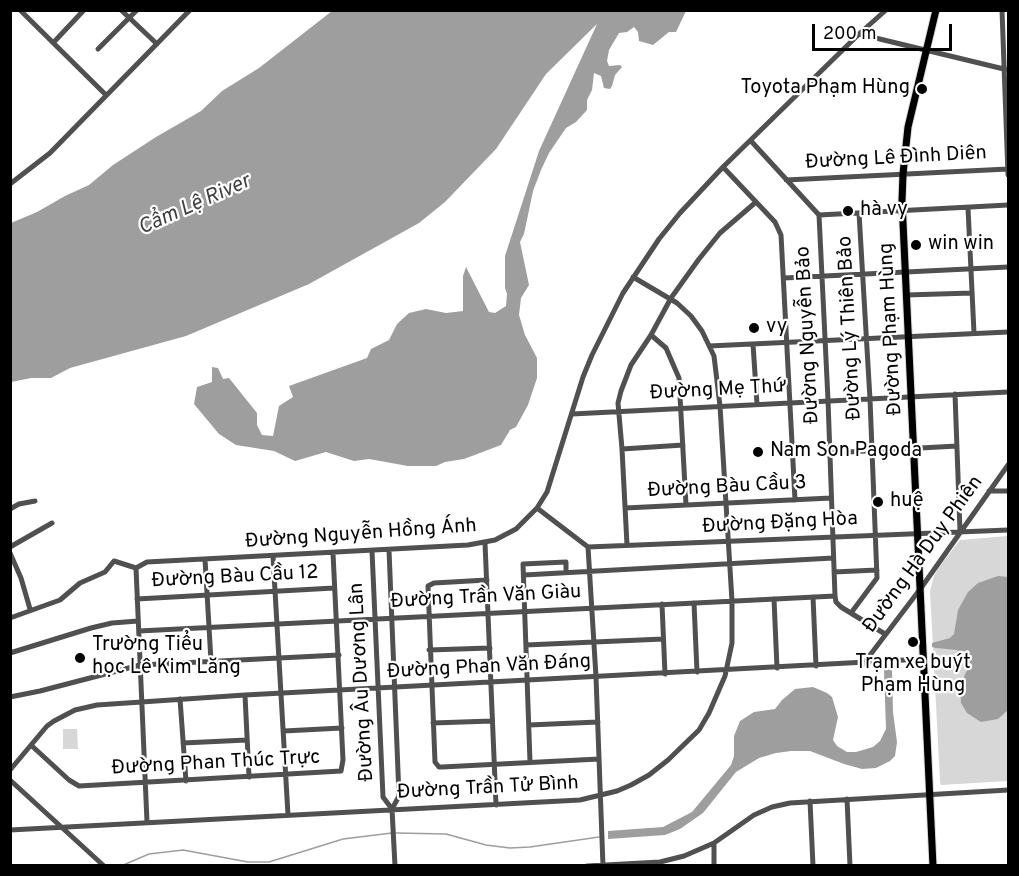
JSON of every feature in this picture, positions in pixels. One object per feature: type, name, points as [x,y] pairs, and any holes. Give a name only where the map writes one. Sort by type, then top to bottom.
[{"type":"main road","name":"Đường Phạm Hùng","points":[[933,866],[902,212],[908,127],[936,10]]},
{"type":"street","points":[[20,10],[106,95]]},
{"type":"street","points":[[53,43],[84,10]]},
{"type":"street","points":[[121,10],[157,44]]},
{"type":"street","points":[[98,49],[138,10]]},
{"type":"street","points":[[10,184],[50,153],[190,10]]},
{"type":"street","name":"Đường Nguyễn Hồng Ánh","points":[[30,609],[60,600],[80,583],[105,572],[114,561],[136,568],[147,562],[485,543],[505,536],[516,529],[537,508],[547,492],[592,356],[614,310],[659,239],[723,167],[886,10]]},
{"type":"street","points":[[1002,10],[1007,70],[1008,175]]},
{"type":"street","points":[[859,34],[1007,70]]},
{"type":"street","points":[[751,141],[819,215],[1008,205]]},
{"type":"street","points":[[723,167],[780,230],[795,500]]},
{"type":"street","name":"Đường Lê Đình Diên","points":[[786,180],[1008,169]]},
{"type":"street","points":[[627,545],[618,411],[621,391],[631,365],[671,298],[720,233],[756,202]]},
{"type":"street","points":[[968,208],[974,333]]},
{"type":"street","name":"Đường Lý Thiên Bảo","points":[[859,213],[877,570]]},
{"type":"street","name":"Đường Nguyễn Bảo","points":[[819,215],[835,596]]},
{"type":"street","points":[[784,278],[1008,267]]},
{"type":"street","name":"Đường Trần Tử Bình","points":[[10,830],[580,800],[617,791],[649,775],[685,745],[699,730],[718,696],[727,671],[733,628],[718,375],[710,346],[691,316],[671,298],[633,277]]},
{"type":"street","points":[[906,295],[972,293]]},
{"type":"street","points":[[710,346],[1008,332]]},
{"type":"street","points":[[651,335],[666,348],[676,368],[680,386],[686,505]]},
{"type":"street","points":[[753,344],[757,404]]},
{"type":"street","name":"Đường Mẹ Thứ","points":[[572,414],[1008,392]]},
{"type":"street","points":[[955,394],[960,531]]},
{"type":"street","points":[[622,449],[683,445]]},
{"type":"street","points":[[830,453],[957,446]]},
{"type":"street","name":"Đường Hà Duy Phiên","points":[[864,663],[921,588],[1008,465]]},
{"type":"street","points":[[989,491],[1008,490]]},
{"type":"street","name":"Đường Bàu Cầu 3","points":[[625,508],[831,498]]},
{"type":"street","points":[[10,509],[19,504],[34,501]]},
{"type":"street","points":[[537,508],[588,547],[596,677],[603,865]]},
{"type":"street","points":[[10,547],[52,523]]},
{"type":"street","name":"Đường Đặng Hòa","points":[[588,547],[1008,530]]},
{"type":"street","points":[[485,543],[496,805]]},
{"type":"street","name":"Đường Âu Dương Lân","points":[[389,550],[399,796],[392,809]]},
{"type":"street","name":"Đường Âu Dương Lân","points":[[372,551],[384,797],[392,809],[395,866]]},
{"type":"street","points":[[10,553],[21,578],[30,609],[10,618]]},
{"type":"street","name":"Đường Phan Thúc Trực","points":[[32,746],[75,785],[186,781],[341,771],[343,767],[342,728],[333,553]]},
{"type":"street","points":[[273,556],[288,815]]},
{"type":"street","points":[[524,575],[833,558]]},
{"type":"street","points":[[205,559],[211,661]]},
{"type":"street","points":[[530,762],[523,564],[566,562],[566,572]]},
{"type":"street","points":[[136,568],[147,822]]},
{"type":"street","points":[[834,572],[877,570],[877,578],[851,613]]},
{"type":"street","points":[[487,580],[430,584],[427,589],[435,762],[439,767],[599,759]]},
{"type":"street","name":"Đường Bàu Cầu 12","points":[[137,598],[334,588]]},
{"type":"street","points":[[835,596],[836,602],[841,607],[885,634]]},
{"type":"street","name":"Đường Trần Văn Giàu","points":[[139,631],[835,596]]},
{"type":"street","points":[[813,597],[816,666]]},
{"type":"street","points":[[774,599],[777,668]]},
{"type":"street","points":[[694,603],[697,672]]},
{"type":"street","points":[[662,604],[665,674]]},
{"type":"street","points":[[10,653],[91,628],[124,621],[138,621]]},
{"type":"street","points":[[526,645],[663,639]]},
{"type":"street","points":[[429,650],[490,648]]},
{"type":"street","points":[[10,697],[140,665],[339,655]]},
{"type":"street","name":"Đường Phan Văn Đáng","points":[[10,770],[47,726],[66,713],[97,705],[923,659]]},
{"type":"street","points":[[245,695],[249,777]]},
{"type":"street","points":[[180,699],[186,781]]},
{"type":"street","points":[[433,723],[492,721]]},
{"type":"street","points":[[529,725],[598,722]]},
{"type":"street","points":[[284,731],[342,728]]},
{"type":"street","points":[[183,743],[247,740]]},
{"type":"street","points":[[10,780],[104,865]]},
{"type":"street","points":[[587,866],[674,859],[714,843],[754,815],[772,807],[810,801],[1008,790]]},
{"type":"street","points":[[847,799],[850,866]]},
{"type":"street","points":[[810,801],[813,866]]},
{"type":"street","points":[[714,843],[714,866]]},
{"type":"shaded area","points":[[1008,536],[1008,781],[941,785],[930,591],[934,576],[960,540]]},
{"type":"shaded area","points":[[63,729],[77,729],[78,749],[63,749]]},
{"type":"water","name":"Cẩm Lệ River","points":[[332,11],[686,11],[676,32],[669,32],[653,45],[639,41],[638,32],[634,27],[627,32],[619,33],[609,50],[607,61],[609,66],[620,65],[622,67],[615,75],[612,86],[610,89],[604,88],[601,76],[594,73],[592,90],[587,100],[587,110],[576,122],[566,128],[549,153],[541,170],[533,191],[524,234],[520,242],[529,285],[521,298],[519,315],[525,335],[537,358],[537,378],[528,405],[516,427],[510,430],[501,445],[464,459],[436,466],[408,466],[369,459],[354,461],[326,452],[295,461],[274,451],[236,445],[219,434],[194,404],[197,387],[212,382],[212,367],[218,368],[223,379],[229,378],[257,413],[257,425],[262,435],[273,436],[279,406],[293,397],[289,386],[367,358],[371,349],[389,340],[397,324],[409,313],[426,309],[446,313],[463,311],[463,276],[466,267],[489,312],[495,313],[506,306],[505,256],[539,151],[597,24],[546,74],[496,149],[445,202],[419,223],[309,284],[186,336],[70,368],[51,378],[31,378],[11,382],[11,223],[89,185],[113,165],[201,111],[222,91],[259,68]]},
{"type":"water","points":[[998,576],[1008,577],[1008,710],[998,719],[981,722],[967,713],[961,703],[960,685],[969,666],[966,657],[957,650],[932,647],[932,643],[950,638],[954,634],[958,610],[968,592],[978,583]]},
{"type":"water","points":[[892,669],[893,712],[897,742],[895,756],[890,761],[876,768],[862,769],[810,751],[776,753],[759,758],[736,772],[703,813],[680,829],[665,835],[608,839],[608,831],[663,827],[692,812],[731,765],[734,756],[734,736],[740,721],[754,712],[775,709],[795,689],[813,687],[832,697],[838,717],[833,740],[837,746],[847,752],[873,747],[880,741],[886,729],[884,670]]},
{"type":"waterway","points":[[121,866],[149,854],[183,850],[248,862],[269,862],[343,839],[392,833]]},
{"type":"waterway","points":[[396,833],[446,834],[486,845],[510,848],[599,837]]},
{"type":"place","name":"Toyota Phạm Hùng","points":[[922,89]]},
{"type":"place","name":"hà vy","points":[[848,211]]},
{"type":"place","name":"win win","points":[[916,245]]},
{"type":"place","name":"vy","points":[[754,328]]},
{"type":"place","name":"Nam Son Pagoda","points":[[758,452]]},
{"type":"place","name":"huệ","points":[[878,502]]},
{"type":"place","name":"Trạm xe buýt Phạm Hùng","points":[[913,642]]},
{"type":"place","name":"Trường Tiểu học Lê Kim Lăng","points":[[80,658]]}]
